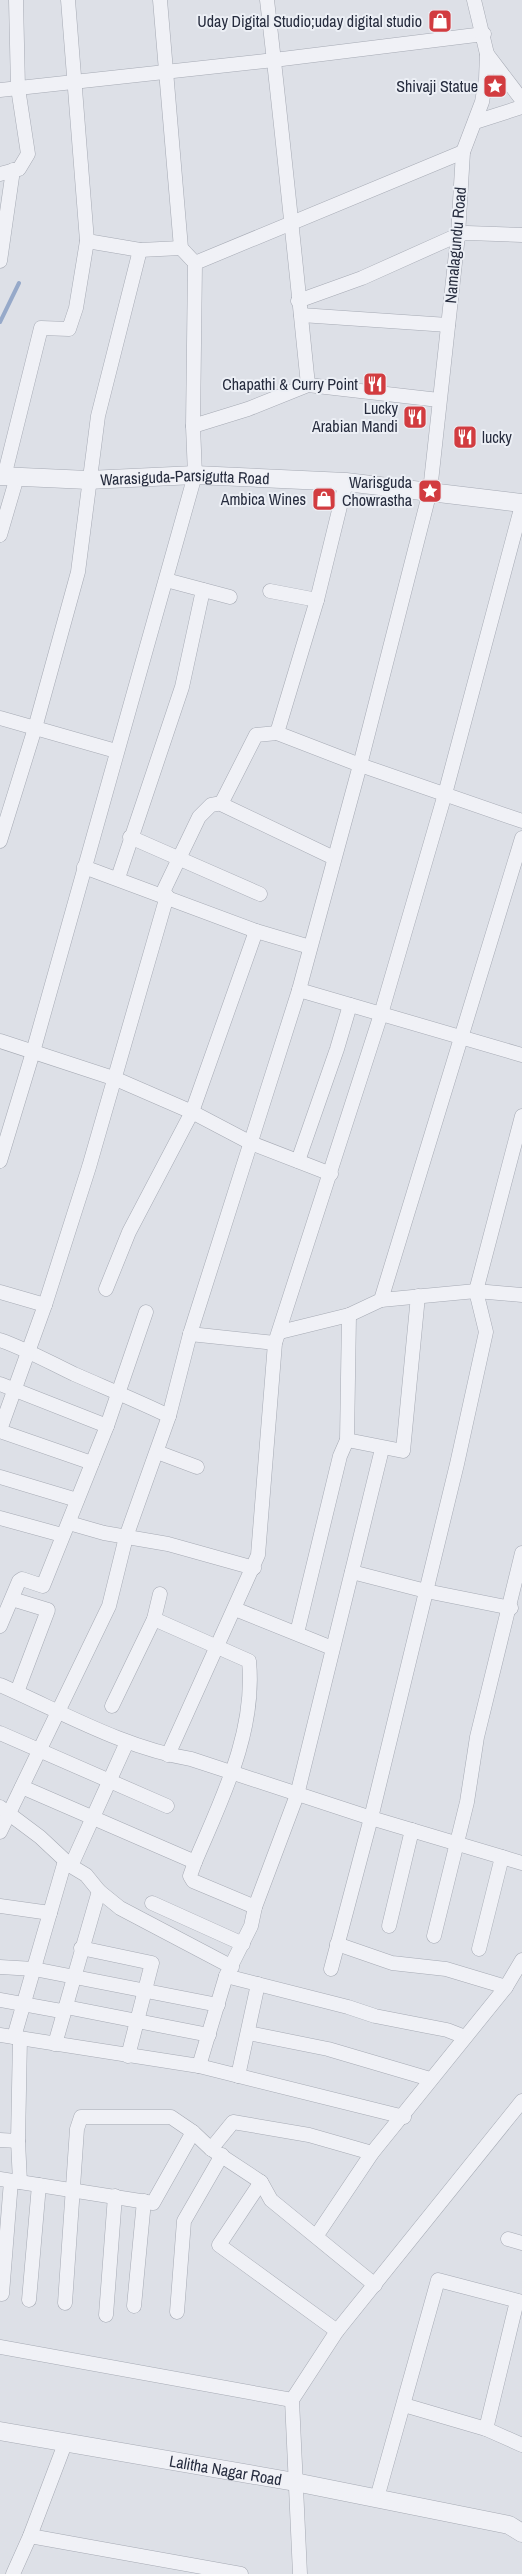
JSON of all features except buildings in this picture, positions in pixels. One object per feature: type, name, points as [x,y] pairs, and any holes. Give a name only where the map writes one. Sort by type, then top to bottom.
[{"type":"street","points":[[0,261],[6,172],[19,169],[28,154],[18,88],[16,0]]},
{"type":"street","points":[[0,536],[7,477],[42,328],[69,329],[76,308],[87,241],[76,82],[68,0]]},
{"type":"street","points":[[0,1161],[33,1052],[195,475],[193,426],[195,263],[181,248],[160,0]]},
{"type":"street","points":[[267,0],[293,224],[308,385]]},
{"type":"street","name":"Namalagundu Road","points":[[0,1832],[4,1810],[22,1787],[109,1606],[126,1537],[169,1416],[190,1334],[299,990],[360,765],[430,491],[458,235],[463,152],[482,102],[487,54],[476,1]]},
{"type":"street","points":[[0,90],[274,60],[484,34]]},
{"type":"street","points":[[487,54],[522,100]]},
{"type":"street","points":[[474,122],[522,107]]},
{"type":"street","points":[[195,263],[463,152]]},
{"type":"street","points":[[300,308],[458,235],[467,233],[522,235]]},
{"type":"street","points":[[87,241],[140,250],[181,248]]},
{"type":"street","points":[[0,841],[35,728],[78,572],[88,480],[98,416],[140,250]]},
{"type":"street","points":[[300,308],[448,325]]},
{"type":"street","points":[[193,426],[248,409],[308,385],[439,400]]},
{"type":"street","name":"Warasiguda-Parsigutta Road","points":[[7,477],[88,480],[195,475],[346,482],[522,504]]},
{"type":"street","points":[[277,733],[317,600],[346,482]]},
{"type":"street","points":[[168,1755],[254,1568],[258,1555],[277,1338],[381,1014],[444,794],[522,504]]},
{"type":"street","points":[[166,580],[230,597]]},
{"type":"street","points":[[118,878],[130,837],[182,687],[203,590]]},
{"type":"street","points":[[270,590],[317,600]]},
{"type":"street","points":[[0,718],[116,751]]},
{"type":"street","points":[[92,1464],[0,1430],[7,1386],[29,1350],[45,1305],[116,1079],[165,895],[178,857],[205,810],[222,803],[256,735],[277,733],[360,765],[522,821]]},
{"type":"street","points":[[222,803],[225,808],[334,858]]},
{"type":"street","points":[[130,837],[260,894]]},
{"type":"street","points":[[381,1300],[522,838]]},
{"type":"street","points":[[84,866],[165,895],[256,931],[310,947]]},
{"type":"street","points":[[106,1289],[129,1232],[192,1112],[256,931]]},
{"type":"street","points":[[299,990],[522,1055]]},
{"type":"street","points":[[298,1161],[337,1049],[350,1005]]},
{"type":"street","points":[[0,1041],[116,1079],[192,1112],[251,1143],[330,1174]]},
{"type":"street","points":[[331,1969],[371,1818],[486,1332],[476,1291],[522,1116]]},
{"type":"street","points":[[190,1334],[277,1338],[349,1315],[381,1300],[476,1291],[522,1295]]},
{"type":"street","points":[[0,1292],[45,1305]]},
{"type":"street","points":[[347,1440],[382,1449],[403,1451],[418,1296]]},
{"type":"street","points":[[0,1626],[21,1580],[43,1586],[107,1426],[146,1312]]},
{"type":"street","points":[[297,1633],[340,1456],[347,1440],[349,1315]]},
{"type":"street","points":[[0,1340],[29,1350],[74,1374],[119,1392],[169,1416]]},
{"type":"street","points":[[7,1386],[107,1426]]},
{"type":"street","points":[[199,2066],[229,1971],[243,1944],[297,1795],[382,1449]]},
{"type":"street","points":[[157,1452],[197,1467]]},
{"type":"street","points":[[0,1476],[77,1500]]},
{"type":"street","points":[[0,1518],[168,1544],[254,1568]]},
{"type":"street","points":[[434,1936],[467,1802],[478,1737],[522,1554]]},
{"type":"street","points":[[352,1572],[426,1591],[510,1608]]},
{"type":"street","points":[[112,1706],[154,1619],[160,1594]]},
{"type":"street","points":[[12,1599],[48,1610],[17,1692]]},
{"type":"street","points":[[235,1609],[332,1648]]},
{"type":"street","points":[[154,1619],[216,1648],[249,1660],[251,1677],[246,1726],[232,1774],[190,1876],[193,1881],[255,1907]]},
{"type":"street","points":[[0,1685],[127,1742],[168,1755],[191,1759],[297,1795],[522,1863]]},
{"type":"street","points":[[0,1733],[39,1751],[110,1779],[166,1806]]},
{"type":"street","points":[[2,2294],[11,2181],[18,2141],[17,2038],[23,2003],[50,1913],[68,1863],[94,1817],[127,1742]]},
{"type":"street","points":[[22,1787],[195,1862]]},
{"type":"street","points":[[4,1810],[40,1837],[68,1863],[86,1875],[99,1892],[120,1908],[229,1971],[258,1984],[348,2006],[376,2016],[447,2030],[465,2037]]},
{"type":"street","points":[[389,1926],[412,1830]]},
{"type":"street","points":[[479,1949],[502,1857]]},
{"type":"street","points":[[55,2044],[99,1892]]},
{"type":"street","points":[[152,1903],[243,1944]]},
{"type":"street","points":[[0,1906],[50,1913]]},
{"type":"street","points":[[337,1944],[392,1963],[446,1969],[506,1987]]},
{"type":"street","points":[[82,1948],[152,1963],[128,2056]]},
{"type":"street","points":[[317,2235],[372,2154],[404,2116],[430,2079],[506,1987],[522,1960]]},
{"type":"street","points":[[0,1967],[34,1969],[218,2005]]},
{"type":"street","points":[[238,2076],[258,1984]]},
{"type":"street","points":[[0,2000],[61,2011],[66,2008],[209,2035]]},
{"type":"street","points":[[248,2033],[328,2049],[430,2079]]},
{"type":"street","points":[[0,2035],[199,2066],[404,2116]]},
{"type":"street","points":[[300,2574],[292,2400],[338,2331],[522,2101]]},
{"type":"street","points":[[65,2303],[77,2129],[81,2118],[171,2117],[261,2182],[271,2200],[317,2235],[375,2284]]},
{"type":"street","points":[[177,2312],[184,2221],[233,2122],[309,2136],[372,2154]]},
{"type":"street","points":[[11,2181],[153,2203],[193,2132]]},
{"type":"street","points":[[0,2140],[18,2141]]},
{"type":"street","points":[[261,2182],[219,2245],[338,2331]]},
{"type":"street","points":[[29,2300],[39,2185]]},
{"type":"street","points":[[106,2314],[115,2196]]},
{"type":"street","points":[[134,2306],[144,2201]]},
{"type":"street","points":[[508,2239],[522,2242]]},
{"type":"street","points":[[377,2498],[438,2280],[520,2302],[486,2429]]},
{"type":"street","points":[[0,2346],[292,2400]]},
{"type":"street","points":[[404,2405],[486,2429],[522,2445]]},
{"type":"street","name":"Lalitha Nagar Road","points":[[0,2431],[66,2441],[377,2498],[509,2525],[522,2534]]},
{"type":"street","points":[[13,2574],[30,2536],[66,2441]]},
{"type":"street","points":[[30,2536],[241,2574]]},
{"type":"waterway","points":[[0,322],[19,283]]},
{"type":"place","name":"Uday Digital Studio;uday digital studio","points":[[440,21]]},
{"type":"place","name":"Shivaji Statue","points":[[495,86]]},
{"type":"place","name":"Chapathi & Curry Point","points":[[375,384]]},
{"type":"place","name":"Lucky Arabian Mandi","points":[[415,417]]},
{"type":"place","name":"lucky","points":[[465,437]]},
{"type":"place","name":"Warisguda Chowrastha","points":[[430,491]]},
{"type":"place","name":"Ambica Wines","points":[[324,499]]}]
